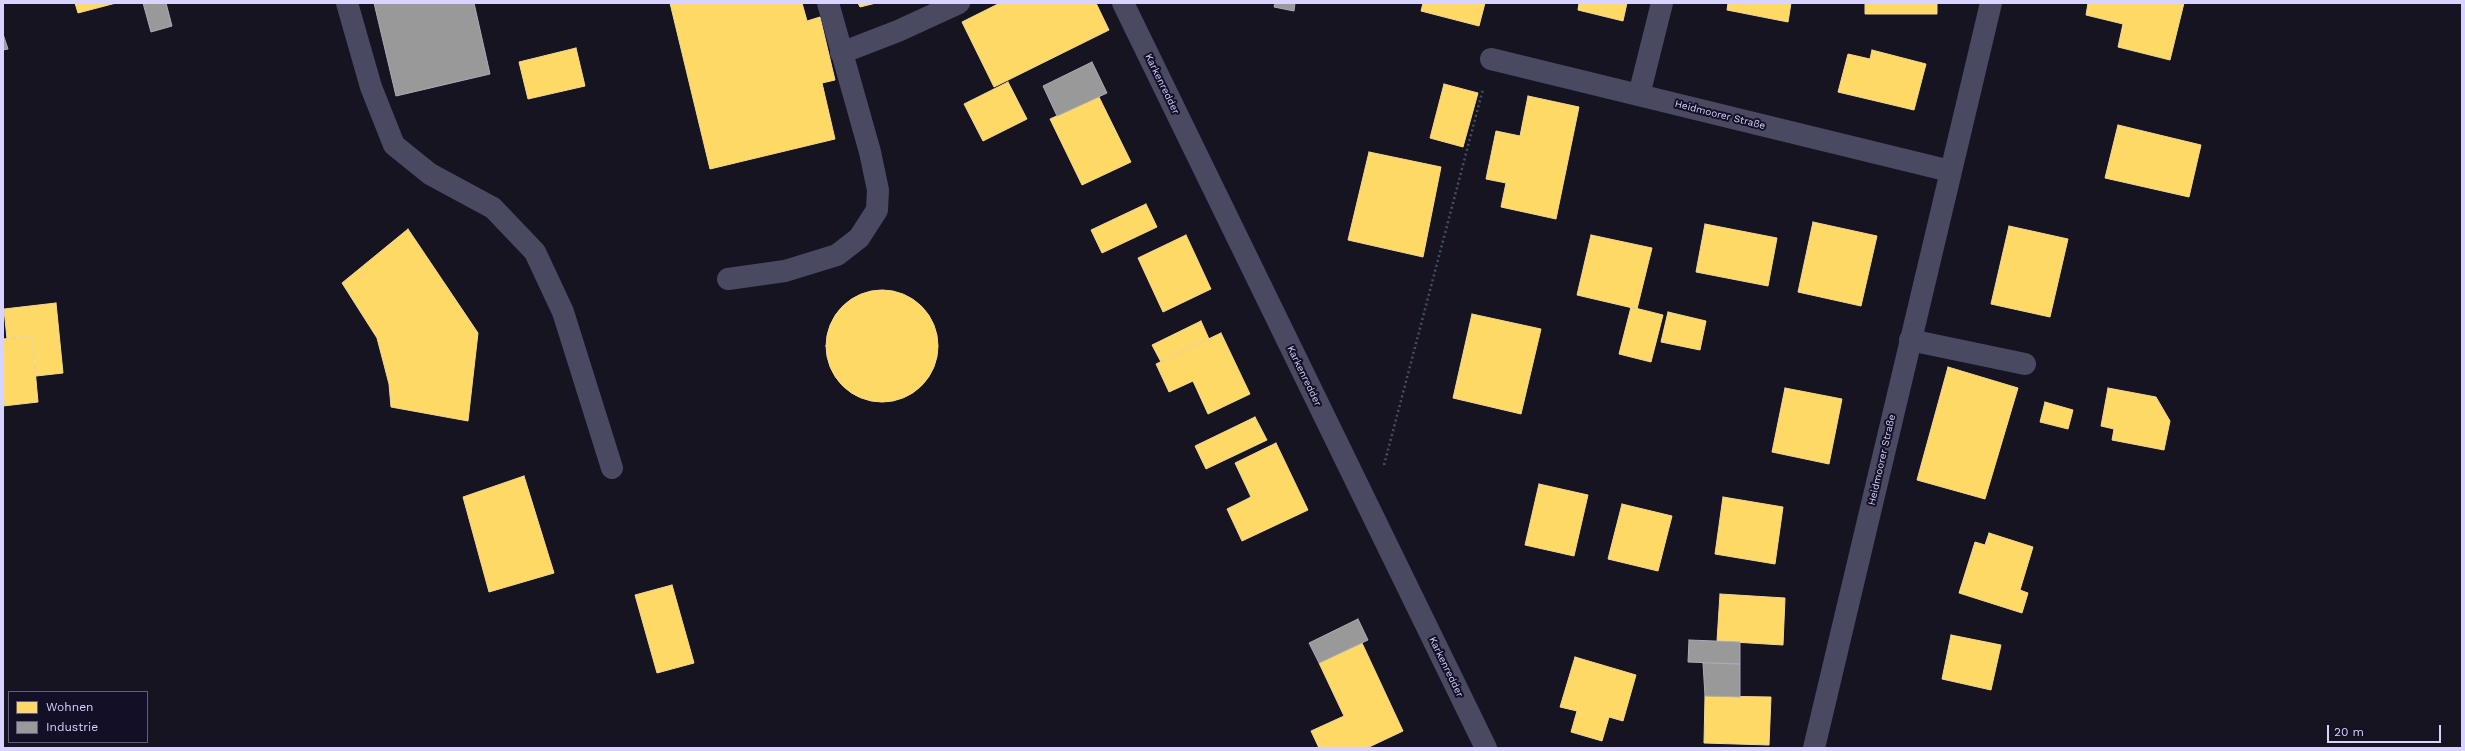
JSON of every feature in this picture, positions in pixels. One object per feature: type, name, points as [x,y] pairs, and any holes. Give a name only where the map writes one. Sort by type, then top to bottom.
[{"type":"street","points":[[347,3],[371,87],[394,145],[430,174],[493,208],[535,252],[563,312],[612,468]]},
{"type":"street","points":[[728,280],[784,271],[837,255],[859,238],[877,210],[878,190],[870,152],[828,3]]},
{"type":"street","points":[[841,53],[898,31],[959,3]]},
{"type":"street","name":"Karkenredder","points":[[1123,3],[1486,748]]},
{"type":"street","points":[[1639,95],[1662,3]]},
{"type":"street","name":"Heidmoorer Straße","points":[[1814,748],[1991,3]]},
{"type":"street","name":"Heidmoorer Straße","points":[[1491,59],[1950,171]]},
{"type":"street","points":[[1910,340],[2025,364]]},
{"type":"path","points":[[1384,468],[1491,59]]},
{"type":"building: Wohnen","points":[[75,3],[116,3],[78,13]]},
{"type":"building: Wohnen","points":[[670,3],[802,3],[807,21],[820,17],[835,80],[822,83],[835,139],[710,169]]},
{"type":"building: Wohnen","points":[[858,3],[876,3],[860,7]]},
{"type":"building: Wohnen","points":[[1000,3],[1096,3],[1109,30],[994,87],[962,22]]},
{"type":"building: Wohnen","points":[[1423,3],[1485,3],[1479,26],[1421,11]]},
{"type":"building: Wohnen","points":[[1579,3],[1627,3],[1623,21],[1578,10]]},
{"type":"building: Wohnen","points":[[1728,3],[1791,3],[1788,22],[1727,10]]},
{"type":"building: Wohnen","points":[[1865,3],[1937,3],[1937,14],[1865,14]]},
{"type":"building: Wohnen","points":[[2088,3],[2184,3],[2170,60],[2118,47],[2123,24],[2086,15]]},
{"type":"building: Wohnen","points":[[576,48],[585,86],[528,99],[519,62]]},
{"type":"building: Wohnen","points":[[1872,50],[1926,64],[1914,110],[1838,92],[1848,54],[1870,59]]},
{"type":"building: Wohnen","points":[[1008,82],[1027,119],[983,141],[964,104]]},
{"type":"building: Wohnen","points":[[1444,84],[1478,93],[1463,147],[1430,138]]},
{"type":"building: Wohnen","points":[[1528,96],[1579,107],[1556,219],[1501,207],[1506,183],[1486,179],[1496,131],[1520,136]]},
{"type":"building: Wohnen","points":[[1099,97],[1131,162],[1082,185],[1050,119]]},
{"type":"building: Wohnen","points":[[2118,125],[2201,145],[2189,197],[2105,178]]},
{"type":"building: Wohnen","points":[[1369,152],[1441,167],[1423,257],[1348,240]]},
{"type":"building: Wohnen","points":[[1146,204],[1157,227],[1102,253],[1091,230]]},
{"type":"building: Wohnen","points":[[1813,222],[1877,236],[1861,306],[1798,292]]},
{"type":"building: Wohnen","points":[[1705,224],[1777,238],[1768,286],[1696,272]]},
{"type":"building: Wohnen","points":[[2009,226],[2068,239],[2050,317],[1991,304]]},
{"type":"building: Wohnen","points":[[408,229],[478,333],[468,421],[391,407],[389,384],[377,338],[342,283]]},
{"type":"building: Wohnen","points":[[1186,235],[1211,289],[1163,312],[1138,258]]},
{"type":"building: Wohnen","points":[[1591,235],[1652,248],[1637,309],[1577,295]]},
{"type":"building: Wohnen","points":[[882,290],[904,294],[922,306],[934,324],[938,346],[934,368],[922,386],[904,398],[882,402],[860,398],[842,386],[830,368],[826,346],[830,324],[842,306],[860,294]]},
{"type":"building: Wohnen","points":[[56,303],[63,373],[36,376],[32,336],[7,339],[4,309]]},
{"type":"building: Wohnen","points":[[1631,307],[1663,315],[1651,362],[1619,354]]},
{"type":"building: Wohnen","points":[[1668,312],[1706,321],[1700,350],[1661,342]]},
{"type":"building: Wohnen","points":[[1472,314],[1541,329],[1521,414],[1453,398]]},
{"type":"building: Wohnen","points":[[1201,321],[1209,339],[1161,362],[1152,345]]},
{"type":"building: Wohnen","points":[[1221,333],[1250,394],[1208,414],[1193,381],[1169,392],[1156,364]]},
{"type":"building: Wohnen","points":[[32,336],[38,402],[3,406],[3,339]]},
{"type":"building: Wohnen","points":[[1948,367],[2018,388],[1985,499],[1917,480]]},
{"type":"building: Wohnen","points":[[1785,388],[1842,399],[1829,464],[1772,452]]},
{"type":"building: Wohnen","points":[[2108,388],[2156,397],[2170,421],[2164,450],[2112,440],[2114,429],[2101,426]]},
{"type":"building: Wohnen","points":[[2045,402],[2073,410],[2068,429],[2040,422]]},
{"type":"building: Wohnen","points":[[1255,417],[1267,440],[1206,469],[1195,446]]},
{"type":"building: Wohnen","points":[[1276,443],[1308,510],[1242,541],[1227,509],[1251,497],[1235,463]]},
{"type":"building: Wohnen","points":[[524,476],[554,573],[489,592],[463,497]]},
{"type":"building: Wohnen","points":[[1539,484],[1588,495],[1574,556],[1525,545]]},
{"type":"building: Wohnen","points":[[1723,497],[1783,507],[1775,564],[1715,554]]},
{"type":"building: Wohnen","points":[[1622,504],[1672,516],[1658,571],[1608,559]]},
{"type":"building: Wohnen","points":[[1989,533],[2033,547],[2020,590],[2028,593],[2022,613],[1959,593],[1975,542],[1985,545]]},
{"type":"building: Wohnen","points":[[672,585],[694,663],[657,673],[635,595]]},
{"type":"building: Wohnen","points":[[1720,594],[1785,598],[1783,645],[1717,641]]},
{"type":"building: Wohnen","points":[[1951,635],[2001,645],[1991,690],[1942,679]]},
{"type":"building: Wohnen","points":[[1362,643],[1403,731],[1367,748],[1319,748],[1311,731],[1344,716],[1319,663]]},
{"type":"building: Wohnen","points":[[1575,657],[1636,675],[1623,721],[1609,717],[1602,741],[1571,732],[1577,711],[1560,707]]},
{"type":"building: Wohnen","points":[[1705,696],[1771,697],[1769,745],[1704,743]]},
{"type":"building: Industrie","points":[[143,3],[166,3],[172,26],[151,32]]},
{"type":"building: Industrie","points":[[374,3],[474,3],[490,74],[396,96]]},
{"type":"building: Industrie","points":[[1275,3],[1295,3],[1294,11],[1274,7]]},
{"type":"building: Industrie","points":[[3,34],[8,49],[3,50]]},
{"type":"building: Industrie","points":[[1092,62],[1107,93],[1057,116],[1043,86]]},
{"type":"building: Industrie","points":[[1358,619],[1368,640],[1319,663],[1309,643]]},
{"type":"building: Industrie","points":[[1689,640],[1740,642],[1740,664],[1688,662]]},
{"type":"building: Industrie","points":[[1703,663],[1740,664],[1740,697],[1705,696]]}]
